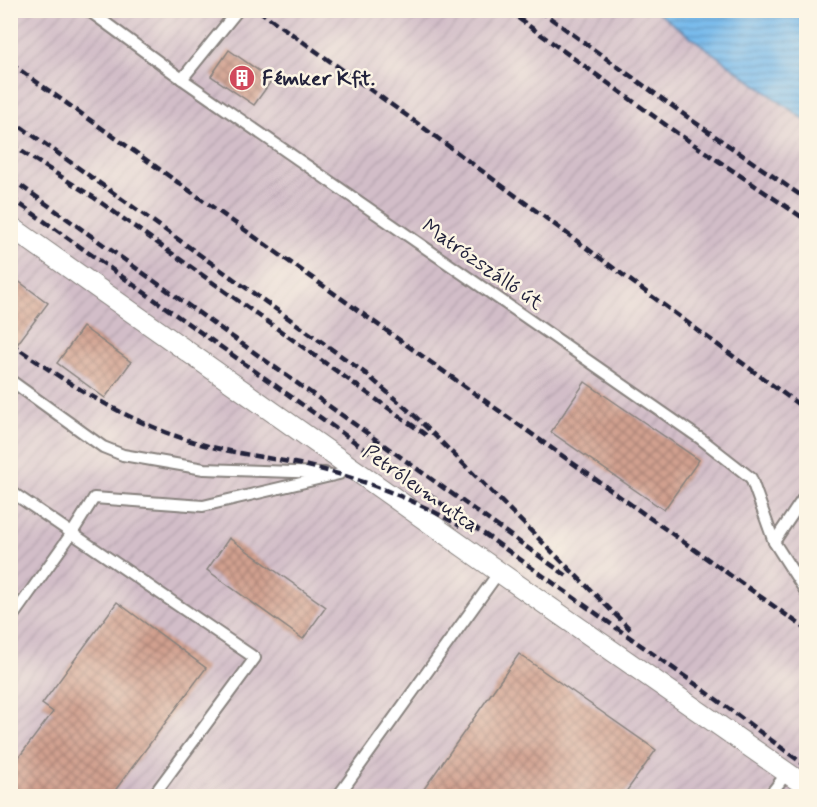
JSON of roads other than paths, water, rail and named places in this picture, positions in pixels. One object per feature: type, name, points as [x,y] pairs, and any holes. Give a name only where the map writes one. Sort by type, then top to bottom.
[{"type":"street","name":"Petróleum utca","points":[[10,226],[499,572],[807,786]]},
{"type":"lane","name":"Matrózszálló út","points":[[88,10],[182,79],[701,439],[743,471],[751,478],[774,542],[807,592]]},
{"type":"lane","points":[[182,79],[238,10]]},
{"type":"lane","points":[[10,380],[103,447],[123,455],[204,468],[359,473]]},
{"type":"lane","points":[[10,620],[94,498],[203,506],[339,474]]},
{"type":"lane","points":[[10,491],[255,658],[153,796]]},
{"type":"lane","points":[[774,542],[807,494]]},
{"type":"lane","points":[[338,796],[499,572]]},
{"type":"lane","points":[[770,796],[787,773]]},
{"type":"water","points":[[655,11],[806,11],[806,121]]},
{"type":"railway","points":[[258,10],[413,120],[806,410]]},
{"type":"railway","points":[[507,10],[677,133],[806,220]]},
{"type":"railway","points":[[539,10],[806,199]]},
{"type":"railway","points":[[10,63],[806,629]]},
{"type":"railway","points":[[10,119],[365,373],[416,417],[632,631]]},
{"type":"railway","points":[[10,144],[93,197],[426,435]]},
{"type":"railway","points":[[10,178],[567,576]]},
{"type":"railway","points":[[10,197],[701,688],[806,766]]},
{"type":"railway","points":[[10,343],[97,399],[166,432],[217,448],[294,463],[358,480],[420,505],[460,526]]},
{"type":"place","name":"Fémker Kft.","points":[[242,78]]}]
